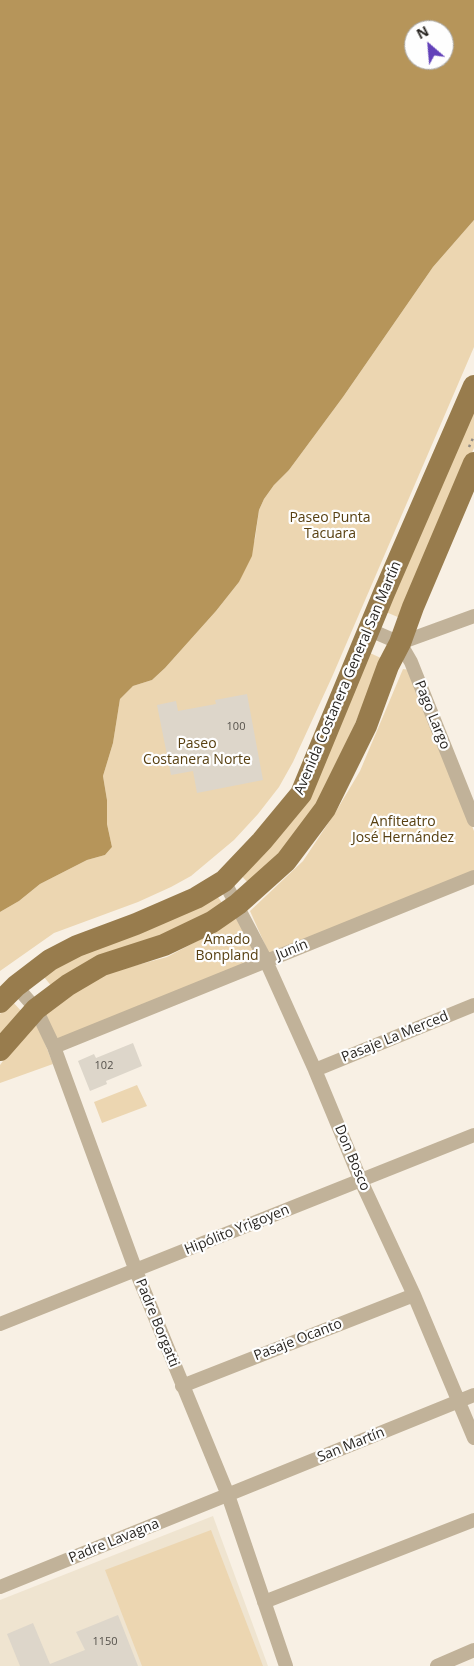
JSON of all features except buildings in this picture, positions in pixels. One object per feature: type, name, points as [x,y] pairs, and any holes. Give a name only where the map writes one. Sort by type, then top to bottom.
[{"type":"main road","name":"Avenida Costanera General San Martín","points":[[0,1002],[16,986],[50,960],[77,946],[136,924],[196,898],[224,880],[262,841],[301,794],[474,386]]},
{"type":"main road","points":[[0,1050],[36,1009],[68,985],[102,965],[164,944],[212,922],[238,904],[286,861],[325,809],[366,726],[388,666],[400,643],[470,458]]},
{"type":"street","points":[[370,630],[400,643],[474,616]]},
{"type":"street","name":"Pago Largo","points":[[400,643],[411,662],[474,820]]},
{"type":"street","name":"Junín","points":[[54,1047],[474,877]]},
{"type":"street","name":"Don Bosco","points":[[224,880],[266,961],[315,1070],[361,1181],[414,1295],[474,1438]]},
{"type":"street","name":"Padre Borgatti","points":[[16,986],[36,1009],[54,1047],[136,1271],[228,1496],[286,1666]]},
{"type":"street","name":"Pasaje La Merced","points":[[315,1070],[474,1005]]},
{"type":"street","name":"Hipólito Yrigoyen","points":[[0,1324],[474,1135]]},
{"type":"street","name":"Pasaje Ocanto","points":[[182,1386],[414,1295]]},
{"type":"street","name":"San Martín","points":[[228,1496],[474,1395]]},
{"type":"street","name":"Padre Lavagna","points":[[0,1587],[228,1496]]},
{"type":"street","points":[[264,1602],[474,1520]]},
{"type":"street","points":[[437,1666],[474,1650]]},
{"type":"path","points":[[470,458],[474,436]]},
{"type":"shaded area","points":[[0,0],[474,0],[474,220],[433,267],[343,397],[289,470],[274,485],[264,499],[259,510],[252,556],[239,582],[165,668],[152,680],[133,686],[120,699],[113,743],[103,776],[107,800],[107,824],[112,847],[105,855],[87,860],[40,884],[19,901],[0,912]]},
{"type":"shaded area","points":[[213,1516],[268,1666],[0,1666],[0,1600]]},
{"type":"green space","name":"Paseo Costanera Norte","points":[[474,220],[474,347],[332,677],[293,762],[279,787],[234,840],[191,876],[138,902],[54,933],[0,971],[0,912],[19,901],[40,884],[87,860],[105,855],[112,847],[107,824],[107,800],[103,776],[113,743],[120,699],[133,686],[152,680],[165,668],[239,582],[255,539],[259,510],[264,499],[274,485],[289,470],[343,397],[433,267]]},
{"type":"green space","points":[[474,410],[474,448],[400,618],[386,612]]},
{"type":"green space","points":[[370,653],[383,659],[331,779],[308,817],[282,850],[248,883],[239,873],[271,840]]},
{"type":"green space","name":"Anfiteatro José Hernández","points":[[403,669],[410,670],[474,831],[474,872],[270,956],[250,911],[303,861],[335,813],[360,771]]},
{"type":"green space","points":[[214,891],[222,903],[204,919],[53,988],[44,977],[67,960]]},
{"type":"green space","name":"Amado Bonpland","points":[[236,916],[257,960],[55,1041],[42,1010],[111,972],[167,957],[199,940]]},
{"type":"green space","points":[[12,1001],[23,1013],[0,1040],[0,1014]]},
{"type":"green space","points":[[32,1026],[38,1026],[53,1064],[0,1083],[0,1065],[20,1038]]},
{"type":"green space","points":[[137,1085],[147,1106],[102,1123],[94,1102]]},
{"type":"green space","points":[[211,1530],[263,1666],[142,1666],[105,1570]]},
{"type":"park label","name":"Paseo Punta Tacuara","points":[[330,526]]}]
